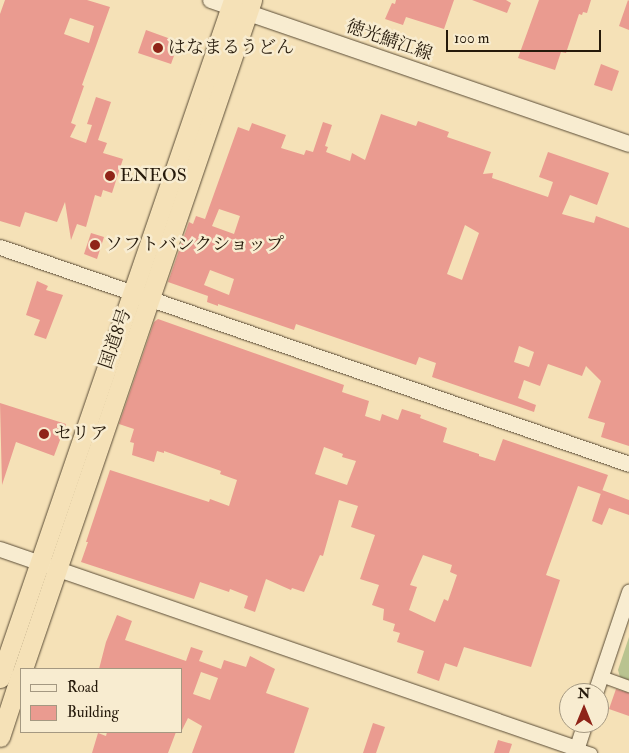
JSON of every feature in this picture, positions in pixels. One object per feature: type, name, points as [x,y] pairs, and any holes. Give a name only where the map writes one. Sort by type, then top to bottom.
[{"type":"highway","name":"国道8号","points":[[0,678],[48,565],[141,296],[232,4]]},
{"type":"highway","name":"国道8号","points":[[141,296],[251,7]]},
{"type":"highway","name":"国道8号","points":[[23,668],[48,565]]},
{"type":"highway","points":[[0,737],[20,676]]},
{"type":"main road","name":"徳光鯖江線","points":[[211,0],[251,7],[629,144]]},
{"type":"street","points":[[0,247],[629,464]]},
{"type":"street","points":[[0,549],[580,751],[583,733]]},
{"type":"street","points":[[599,683],[629,592]]},
{"type":"street","points":[[601,676],[629,686]]},
{"type":"green space","points":[[629,637],[629,680],[620,677],[618,670]]},
{"type":"building","points":[[5,0],[87,0],[110,7],[82,85],[84,86],[71,123],[76,125],[70,137],[86,143],[92,125],[87,124],[96,97],[111,102],[98,140],[107,143],[103,153],[123,159],[112,193],[103,190],[101,197],[95,195],[86,227],[77,224],[71,240],[65,202],[57,222],[25,212],[20,227],[0,221],[0,14]],"holes":[[[70,18],[94,26],[89,43],[64,34]]]},
{"type":"building","points":[[396,0],[454,0],[444,29],[406,17],[403,25],[385,19],[392,3],[395,4]]},
{"type":"building","points":[[472,0],[506,0],[511,3],[507,13]]},
{"type":"building","points":[[539,0],[591,0],[587,13],[579,14],[566,53],[561,52],[555,70],[518,58]]},
{"type":"building","points":[[629,1],[629,30],[619,26]]},
{"type":"building","points":[[146,30],[179,42],[171,64],[138,53]]},
{"type":"building","points":[[601,64],[619,71],[612,91],[594,85]]},
{"type":"building","points":[[381,114],[416,126],[418,121],[449,132],[447,137],[491,152],[483,174],[493,173],[492,178],[548,197],[553,182],[539,177],[548,152],[609,173],[597,205],[570,195],[562,214],[594,223],[596,216],[629,228],[629,446],[601,437],[605,423],[588,418],[601,381],[586,366],[582,376],[548,364],[540,386],[524,380],[518,398],[536,405],[534,412],[432,377],[436,363],[419,357],[416,365],[296,324],[294,330],[207,302],[208,296],[168,282],[189,222],[193,224],[196,216],[205,219],[238,127],[249,131],[252,123],[286,135],[281,148],[304,155],[306,150],[313,152],[323,122],[332,125],[325,146],[328,147],[326,152],[350,161],[352,153],[365,160]],"holes":[[[219,209],[240,216],[234,234],[212,226]],[[465,225],[479,233],[462,280],[447,274]],[[210,270],[234,279],[229,295],[204,285]],[[519,346],[534,352],[529,367],[514,362]]]},
{"type":"building","points":[[91,233],[104,237],[97,259],[84,254]]},
{"type":"building","points":[[37,281],[48,286],[46,290],[63,295],[46,339],[34,335],[40,320],[26,315]]},
{"type":"building","points":[[158,319],[344,385],[342,392],[369,401],[365,416],[380,421],[382,414],[398,420],[402,409],[421,415],[420,418],[447,428],[443,442],[479,454],[479,456],[495,461],[503,439],[608,475],[601,494],[578,486],[546,575],[560,580],[531,667],[464,647],[457,667],[445,663],[439,681],[417,673],[424,651],[397,642],[400,633],[393,631],[395,624],[383,620],[384,609],[372,605],[379,585],[360,579],[375,535],[351,527],[358,506],[339,500],[323,556],[320,555],[304,592],[292,588],[291,590],[266,579],[255,612],[244,608],[248,596],[230,589],[229,592],[200,582],[194,599],[81,562],[110,470],[209,502],[210,499],[229,506],[237,480],[220,474],[221,471],[164,451],[164,453],[157,451],[154,462],[132,455],[134,443],[130,442],[134,429],[119,424],[154,322]],"holes":[[[324,447],[343,454],[342,457],[356,461],[347,485],[315,474]],[[423,555],[452,565],[450,572],[457,575],[448,601],[444,599],[435,622],[409,610],[417,587],[410,585]]]},
{"type":"building","points":[[0,403],[66,424],[54,456],[16,442],[2,485]]},
{"type":"building","points":[[602,490],[629,500],[629,515],[609,508],[602,525],[592,521]]},
{"type":"building","points":[[117,615],[132,621],[125,640],[186,661],[191,647],[203,651],[199,661],[221,669],[224,660],[246,667],[250,656],[275,669],[266,693],[309,708],[294,753],[192,753],[202,726],[188,718],[182,730],[182,668],[99,668],[106,642]],"holes":[[[201,672],[218,678],[210,700],[193,694]]]},
{"type":"building","points":[[616,689],[629,693],[629,716],[609,709]]},
{"type":"building","points":[[373,723],[385,727],[376,753],[363,753]]},
{"type":"building","points":[[98,733],[106,736],[107,733],[176,733],[168,753],[92,753]]},
{"type":"building","points":[[498,740],[512,744],[509,753],[494,753]]},
{"type":"place","name":"はなまるうどん","points":[[158,48]]},
{"type":"place","name":"ENEOS","points":[[110,176]]},
{"type":"place","name":"ソフトバンクショップ","points":[[95,245]]},
{"type":"place","name":"セリア","points":[[44,434]]}]
